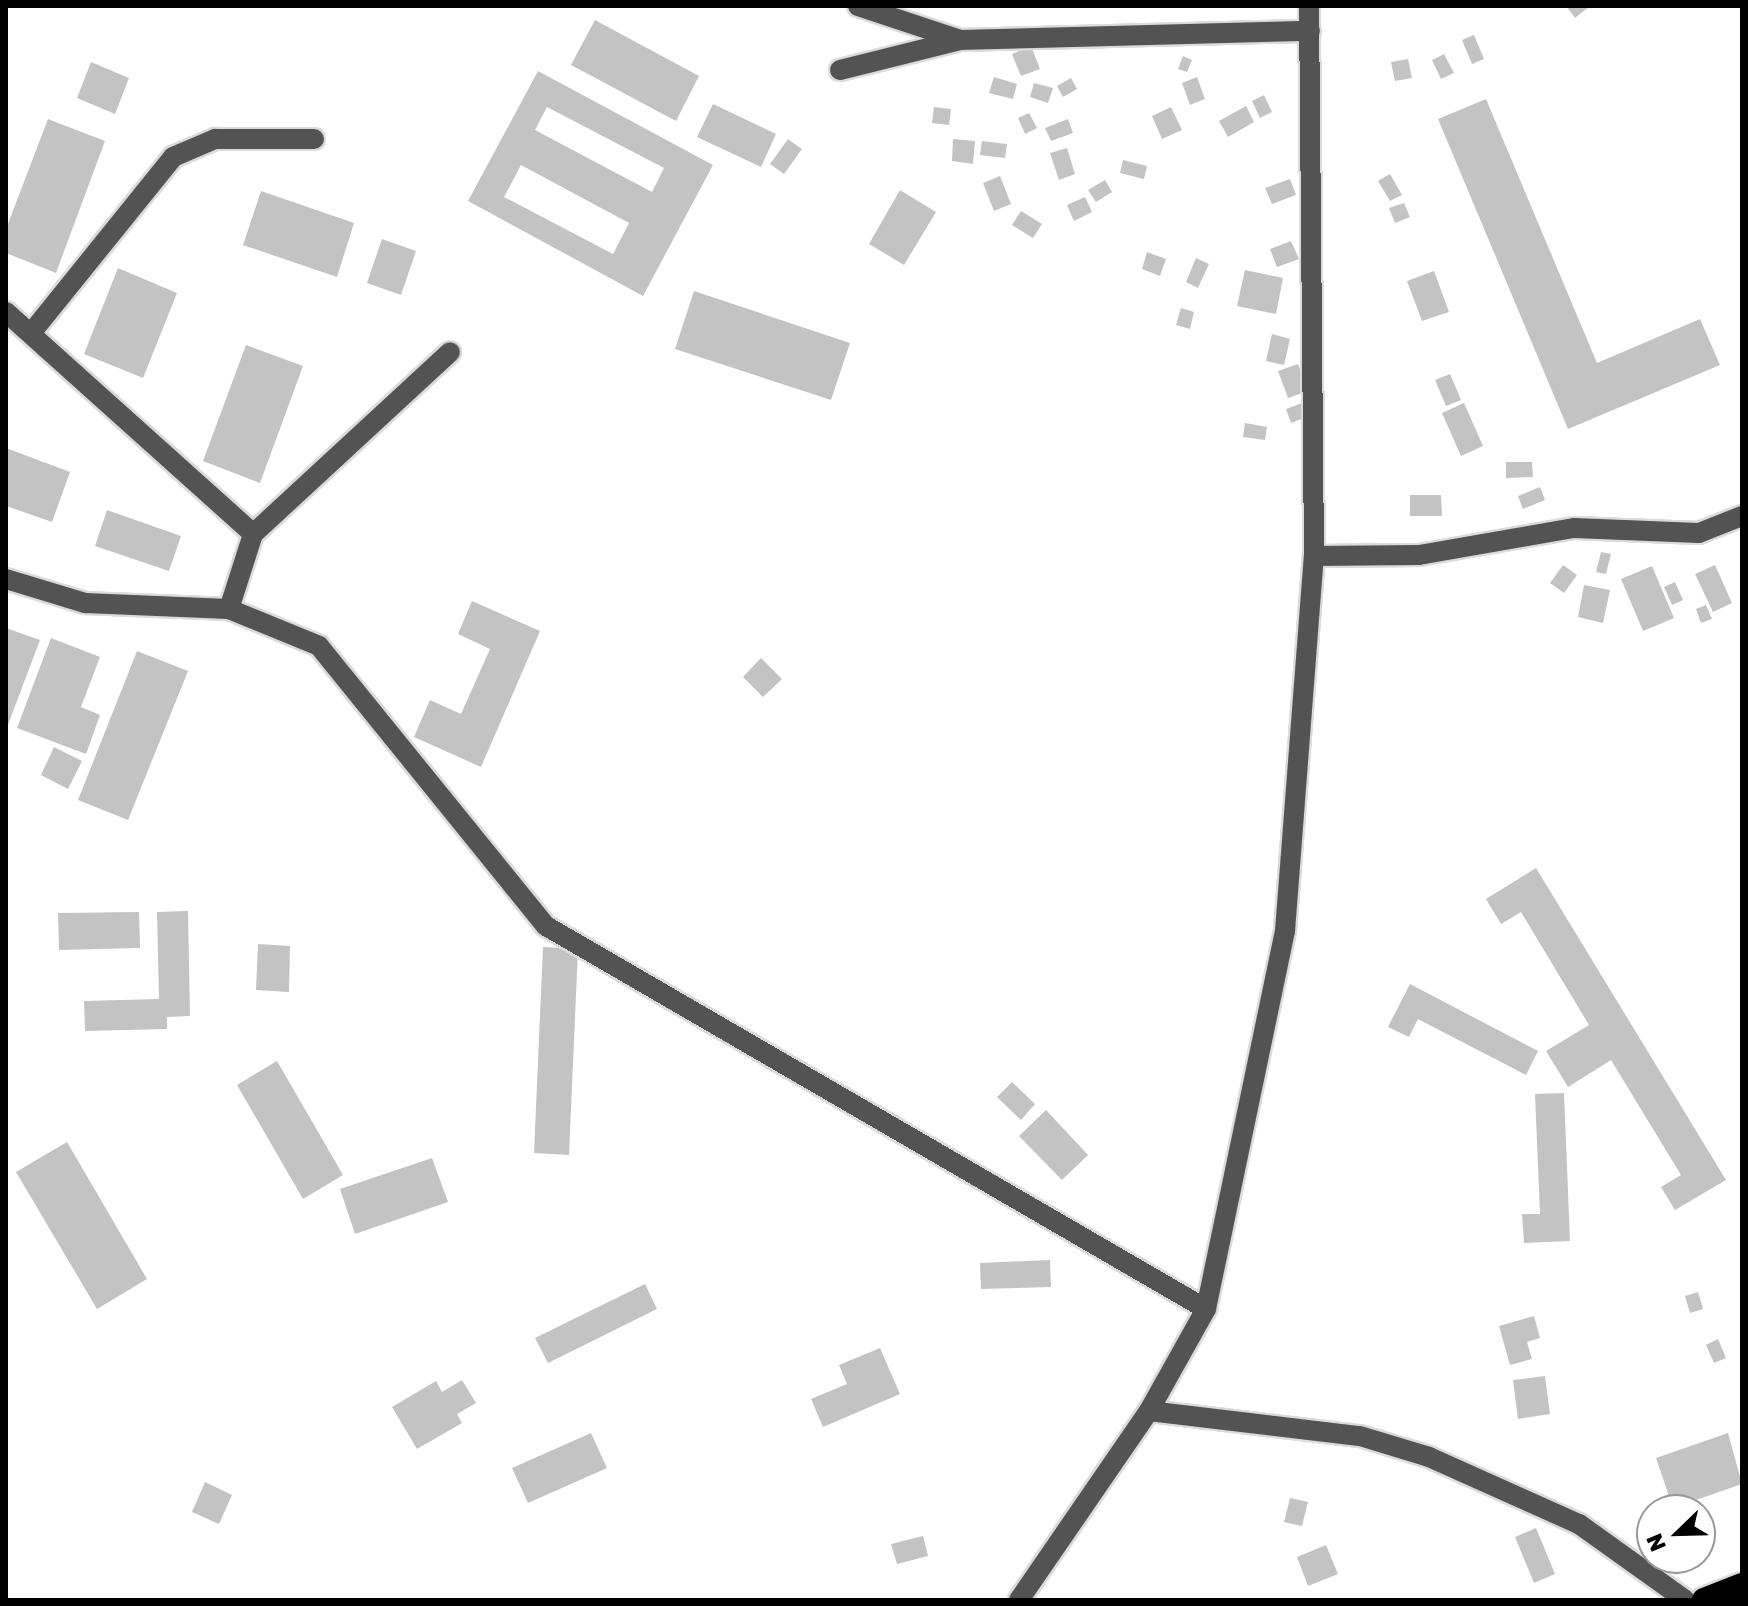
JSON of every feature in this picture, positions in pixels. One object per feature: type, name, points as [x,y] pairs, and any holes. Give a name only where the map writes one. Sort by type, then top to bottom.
[{"type":"highway","points":[[1704,1600],[1741,1589]]},
{"type":"street","points":[[858,6],[960,40]]},
{"type":"street","points":[[1019,1600],[1149,1411],[1206,1309],[1285,931],[1314,556],[1306,214],[1309,6]]},
{"type":"street","points":[[840,70],[960,40],[1310,31]]},
{"type":"street","points":[[32,332],[173,157],[215,139],[314,139]]},
{"type":"street","points":[[6,312],[32,332],[253,534]]},
{"type":"street","points":[[229,609],[253,534],[450,352]]},
{"type":"street","points":[[1314,556],[1419,555],[1574,528],[1685,535],[1742,516]]},
{"type":"street","points":[[6,579],[85,603],[229,609],[319,646],[546,926],[1206,1309]]},
{"type":"street","points":[[1149,1411],[1360,1436],[1429,1457],[1579,1524],[1685,1600]]},
{"type":"building","points":[[1566,6],[1590,6],[1575,18]]},
{"type":"building","points":[[595,20],[699,76],[676,121],[571,65]]},
{"type":"building","points":[[1474,35],[1484,59],[1472,64],[1462,40]]},
{"type":"building","points":[[1031,46],[1040,69],[1021,76],[1012,54]]},
{"type":"building","points":[[1444,54],[1454,73],[1441,79],[1432,60]]},
{"type":"building","points":[[1183,56],[1192,60],[1187,72],[1178,69]]},
{"type":"building","points":[[1408,59],[1412,78],[1395,81],[1391,62]]},
{"type":"building","points":[[91,62],[129,78],[115,114],[77,98]]},
{"type":"building","points":[[538,71],[713,165],[643,296],[468,201]],"holes":[[[547,107],[664,168],[652,192],[535,130]],[[521,165],[629,223],[613,254],[504,197]]]},
{"type":"building","points":[[994,77],[1017,84],[1013,99],[989,93]]},
{"type":"building","points":[[1197,77],[1205,99],[1190,105],[1182,83]]},
{"type":"building","points":[[1071,78],[1077,89],[1063,97],[1057,86]]},
{"type":"building","points":[[1034,83],[1053,88],[1048,103],[1030,97]]},
{"type":"building","points":[[1264,95],[1272,112],[1260,118],[1252,101]]},
{"type":"building","points":[[1486,99],[1597,363],[1700,319],[1720,365],[1568,429],[1438,119]]},
{"type":"building","points":[[713,104],[776,134],[761,167],[697,137]]},
{"type":"building","points":[[1246,106],[1254,122],[1228,137],[1219,121]]},
{"type":"building","points":[[934,107],[951,109],[949,125],[932,123]]},
{"type":"building","points":[[1171,107],[1182,130],[1162,139],[1152,116]]},
{"type":"building","points":[[1029,113],[1037,128],[1025,134],[1018,118]]},
{"type":"building","points":[[48,119],[105,141],[56,273],[6,253],[6,229]]},
{"type":"building","points":[[1068,119],[1073,133],[1051,141],[1045,128]]},
{"type":"building","points":[[788,139],[802,149],[784,174],[770,164]]},
{"type":"building","points":[[953,139],[975,141],[973,164],[952,161]]},
{"type":"building","points":[[982,141],[1007,144],[1005,158],[980,155]]},
{"type":"building","points":[[1067,148],[1075,174],[1059,180],[1050,153]]},
{"type":"building","points":[[1123,160],[1147,166],[1144,179],[1120,173]]},
{"type":"building","points":[[1390,174],[1402,195],[1390,201],[1378,181]]},
{"type":"building","points":[[1000,176],[1011,204],[994,211],[983,183]]},
{"type":"building","points":[[1290,179],[1296,195],[1272,204],[1265,188]]},
{"type":"building","points":[[1105,180],[1112,192],[1096,202],[1088,190]]},
{"type":"building","points":[[900,190],[936,212],[904,265],[869,244]]},
{"type":"building","points":[[261,191],[354,223],[337,277],[243,245]]},
{"type":"building","points":[[1085,197],[1092,212],[1074,221],[1067,205]]},
{"type":"building","points":[[1404,203],[1410,217],[1395,223],[1389,208]]},
{"type":"building","points":[[1021,211],[1042,224],[1033,238],[1012,225]]},
{"type":"building","points":[[382,239],[416,251],[401,295],[367,283]]},
{"type":"building","points":[[1291,241],[1299,259],[1277,267],[1270,249]]},
{"type":"building","points":[[1147,252],[1166,259],[1160,276],[1142,269]]},
{"type":"building","points":[[1196,258],[1209,264],[1198,288],[1186,282]]},
{"type":"building","points":[[118,268],[177,293],[143,378],[84,354]]},
{"type":"building","points":[[1245,270],[1283,278],[1276,314],[1237,306]]},
{"type":"building","points":[[1434,271],[1449,312],[1422,321],[1407,281]]},
{"type":"building","points":[[694,291],[850,343],[831,400],[675,349]]},
{"type":"building","points":[[1181,308],[1194,312],[1190,329],[1176,325]]},
{"type":"building","points":[[1272,334],[1290,339],[1284,365],[1266,361]]},
{"type":"building","points":[[246,345],[303,366],[260,483],[203,461]]},
{"type":"building","points":[[1298,364],[1308,391],[1288,398],[1278,371]]},
{"type":"building","points":[[1450,374],[1461,400],[1446,406],[1435,380]]},
{"type":"building","points":[[1302,403],[1307,417],[1291,423],[1286,409]]},
{"type":"building","points":[[1464,403],[1483,446],[1461,456],[1442,413]]},
{"type":"building","points":[[1245,423],[1267,427],[1265,440],[1243,437]]},
{"type":"building","points":[[6,448],[70,472],[52,522],[6,506]]},
{"type":"building","points":[[1506,462],[1532,462],[1533,477],[1506,478]]},
{"type":"building","points":[[1540,487],[1545,500],[1523,509],[1518,496]]},
{"type":"building","points":[[1410,495],[1441,495],[1442,516],[1410,516]]},
{"type":"building","points":[[107,510],[181,536],[169,571],[95,546]]},
{"type":"building","points":[[1601,552],[1611,554],[1606,574],[1596,572]]},
{"type":"building","points":[[1563,565],[1577,575],[1564,593],[1550,583]]},
{"type":"building","points":[[1715,565],[1732,603],[1713,612],[1695,574]]},
{"type":"building","points":[[1652,566],[1674,618],[1643,631],[1621,579]]},
{"type":"building","points":[[1675,582],[1683,600],[1672,605],[1664,587]]},
{"type":"building","points":[[1584,585],[1610,590],[1603,623],[1578,617]]},
{"type":"building","points":[[472,601],[540,631],[481,767],[414,737],[430,700],[461,714],[490,649],[458,634]]},
{"type":"building","points":[[1706,605],[1712,619],[1701,623],[1696,609]]},
{"type":"building","points":[[6,628],[40,640],[6,730]]},
{"type":"building","points":[[51,638],[100,657],[81,707],[100,715],[86,754],[17,728]]},
{"type":"building","points":[[137,651],[188,671],[128,820],[78,800]]},
{"type":"building","points":[[761,658],[782,679],[763,697],[743,677]]},
{"type":"building","points":[[54,747],[82,761],[68,789],[41,775]]},
{"type":"building","points":[[1536,868],[1726,1180],[1675,1210],[1661,1187],[1681,1175],[1611,1060],[1568,1087],[1546,1051],[1589,1025],[1521,912],[1501,924],[1486,899]]},
{"type":"building","points":[[188,911],[190,1016],[167,1017],[167,1029],[85,1031],[84,1001],[159,999],[157,912]]},
{"type":"building","points":[[139,912],[140,948],[59,950],[58,913]]},
{"type":"building","points":[[258,944],[290,946],[289,992],[256,990]]},
{"type":"building","points":[[543,947],[578,949],[569,1155],[534,1153]]},
{"type":"building","points":[[1410,984],[1538,1051],[1526,1075],[1418,1019],[1409,1037],[1388,1027]]},
{"type":"building","points":[[277,1061],[343,1175],[303,1199],[237,1085]]},
{"type":"building","points":[[1012,1082],[1035,1104],[1021,1120],[997,1097]]},
{"type":"building","points":[[1564,1093],[1570,1241],[1524,1243],[1522,1214],[1540,1214],[1535,1094]]},
{"type":"building","points":[[1046,1110],[1088,1155],[1062,1180],[1019,1136]]},
{"type":"building","points":[[67,1142],[147,1279],[97,1309],[16,1172]]},
{"type":"building","points":[[432,1158],[448,1202],[355,1234],[340,1189]]},
{"type":"building","points":[[1050,1260],[1051,1287],[981,1289],[980,1263]]},
{"type":"building","points":[[645,1284],[657,1309],[548,1363],[535,1338]]},
{"type":"building","points":[[1698,1292],[1703,1309],[1690,1313],[1685,1296]]},
{"type":"building","points":[[1534,1316],[1540,1338],[1527,1342],[1532,1359],[1510,1365],[1499,1326]]},
{"type":"building","points":[[1718,1339],[1726,1358],[1714,1363],[1706,1345]]},
{"type":"building","points":[[880,1348],[900,1394],[823,1427],[811,1399],[847,1384],[839,1365]]},
{"type":"building","points":[[1545,1376],[1550,1414],[1518,1419],[1513,1380]]},
{"type":"building","points":[[462,1380],[476,1403],[457,1414],[462,1423],[417,1449],[392,1407],[436,1381],[442,1392]]},
{"type":"building","points":[[591,1433],[607,1468],[528,1503],[512,1468]]},
{"type":"building","points":[[1728,1433],[1742,1484],[1713,1494],[1668,1494],[1656,1458]]},
{"type":"building","points":[[205,1482],[232,1495],[219,1524],[192,1512]]},
{"type":"building","points":[[1290,1498],[1308,1502],[1302,1526],[1284,1522]]},
{"type":"building","points":[[1536,1528],[1555,1574],[1534,1583],[1515,1537]]},
{"type":"building","points":[[923,1536],[928,1556],[897,1564],[891,1544]]},
{"type":"building","points":[[1326,1545],[1338,1574],[1308,1586],[1297,1557]]}]
